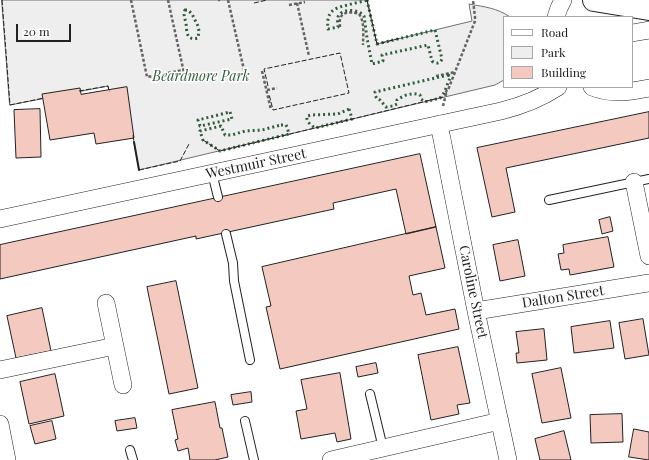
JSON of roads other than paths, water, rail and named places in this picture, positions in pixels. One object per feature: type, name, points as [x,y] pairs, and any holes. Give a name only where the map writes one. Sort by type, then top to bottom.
[{"type":"main road","points":[[594,0],[649,9]]},
{"type":"street","points":[[556,16],[563,0]]},
{"type":"street","points":[[633,33],[649,30]]},
{"type":"street","points":[[513,108],[531,88]]},
{"type":"street","name":"Westmuir Street","points":[[0,218],[513,108],[528,103],[556,88]]},
{"type":"street","points":[[595,88],[611,92],[627,92],[649,88]]},
{"type":"street","name":"Caroline Street","points":[[439,124],[476,311],[508,460]]},
{"type":"street","points":[[641,180],[649,256]]},
{"type":"street","name":"Dalton Street","points":[[476,311],[649,284]]},
{"type":"street","points":[[106,304],[123,385]]},
{"type":"street","points":[[0,370],[115,346]]},
{"type":"street","points":[[331,460],[500,421]]},
{"type":"street","points":[[0,429],[7,460]]},
{"type":"lane","points":[[212,173],[218,197]]},
{"type":"lane","points":[[549,200],[641,180]]},
{"type":"lane","points":[[226,234],[233,263],[234,281],[250,360]]},
{"type":"lane","points":[[370,394],[383,448]]},
{"type":"lane","points":[[245,421],[254,460]]},
{"type":"lane","points":[[130,450],[133,460]]},
{"type":"park label","name":"Beardmore Park","points":[[201,77]]}]
